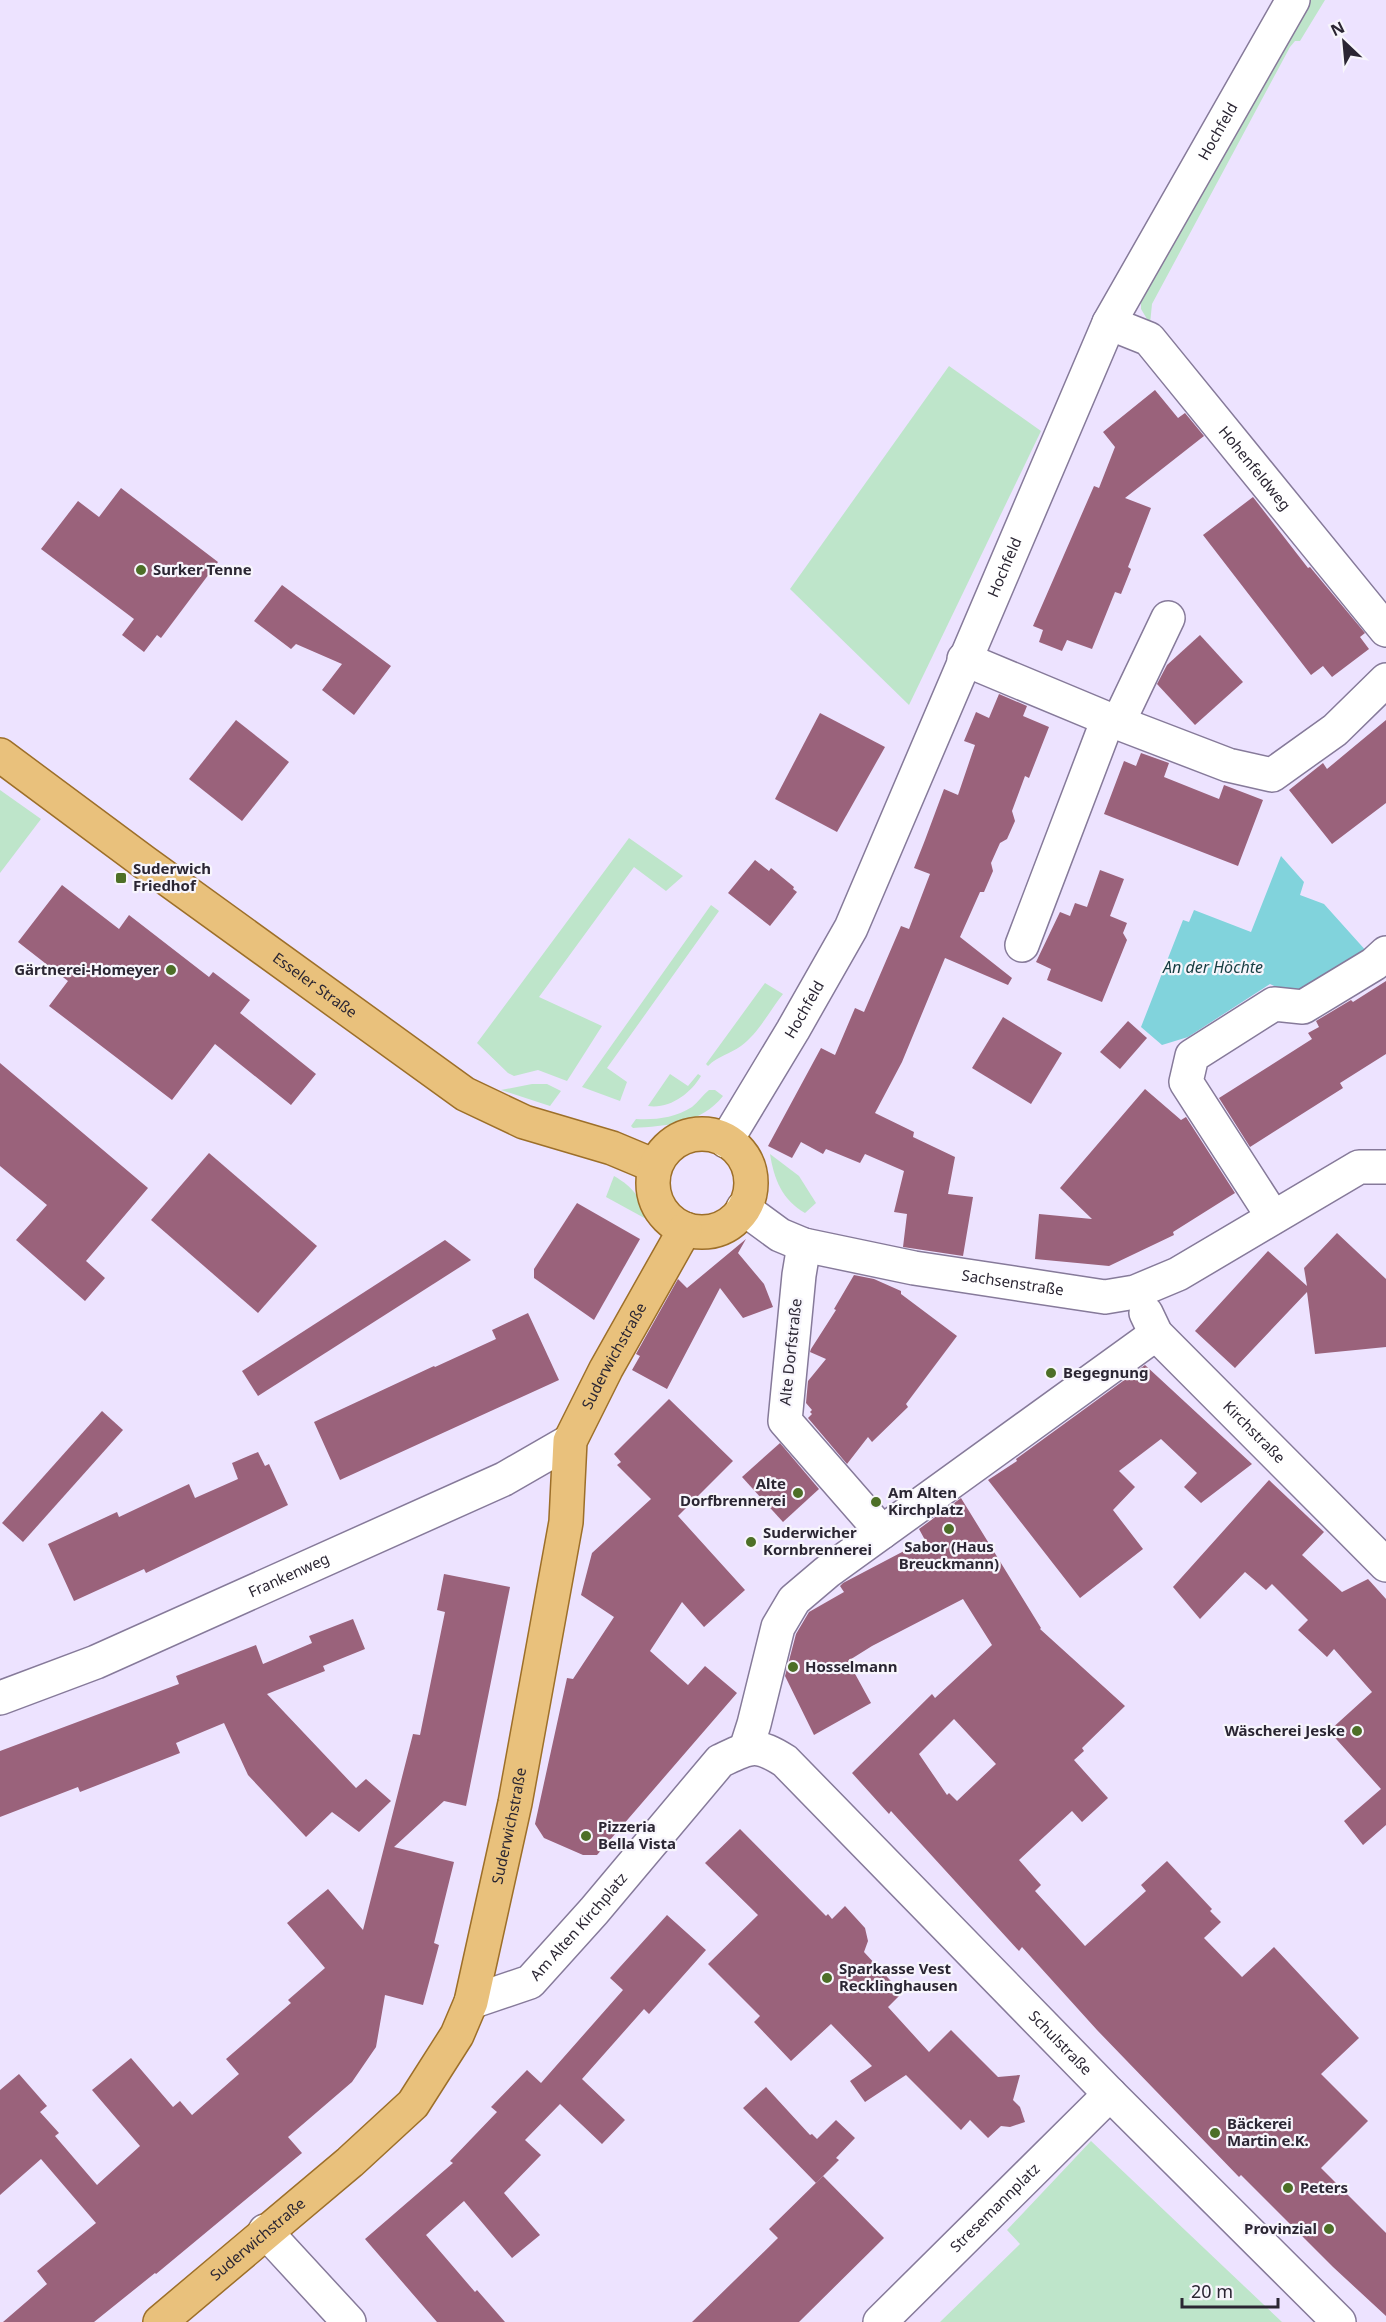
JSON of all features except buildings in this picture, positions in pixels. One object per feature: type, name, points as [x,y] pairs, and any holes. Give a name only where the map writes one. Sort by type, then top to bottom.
[{"type":"main road","name":"Esseler Straße","points":[[0,755],[465,1094],[524,1122],[612,1148],[655,1166]]},
{"type":"main road","points":[[706,1135],[726,1141],[744,1159],[749,1171],[749,1197],[744,1208],[735,1219],[718,1228],[698,1232],[685,1229],[669,1219],[657,1204],[652,1185],[655,1166],[672,1144],[685,1137],[706,1135]]},
{"type":"main road","name":"Suderwichstraße","points":[[160,2322],[265,2231],[350,2162],[412,2104],[457,2035],[471,2002],[515,1803],[566,1522],[570,1441],[606,1369],[685,1229]]},
{"type":"street","name":"Hochfeld","points":[[726,1141],[851,928],[1109,323],[1293,0]]},
{"type":"street","name":"Hohenfeldweg","points":[[1109,323],[1149,339],[1386,630]]},
{"type":"street","points":[[1022,945],[1113,721],[1168,618]]},
{"type":"street","points":[[964,659],[1113,721],[1228,765],[1272,774],[1335,730],[1386,680]]},
{"type":"street","points":[[1273,1217],[1186,1082],[1192,1056],[1274,1004],[1303,1007],[1374,964],[1386,953]]},
{"type":"street","name":"Sachsenstraße","points":[[744,1208],[780,1234],[804,1245],[914,1268],[1105,1297],[1135,1292],[1178,1274],[1359,1167],[1386,1167]]},
{"type":"street","name":"Alte Dorfstraße","points":[[804,1245],[785,1421],[882,1532]]},
{"type":"street","name":"Kirchstraße","points":[[1135,1292],[1155,1334],[1386,1565]]},
{"type":"street","points":[[746,1749],[778,1628],[794,1600],[882,1532],[1155,1334]]},
{"type":"street","name":"Frankenweg","points":[[0,1698],[96,1662],[493,1484],[570,1441]]},
{"type":"street","name":"Schulstraße","points":[[746,1749],[765,1748],[785,1761],[1110,2094],[1339,2322]]},
{"type":"street","name":"Am Alten Kirchplatz","points":[[471,2002],[530,1982],[594,1911],[720,1761],[746,1749]]},
{"type":"street","name":"Stresemannplatz","points":[[880,2322],[1110,2094]]},
{"type":"street","points":[[265,2231],[350,2322]]},
{"type":"shaded area","points":[[1295,0],[1325,0],[1300,41],[1295,41],[1290,47],[1152,304],[1150,324],[1141,309],[1141,290]]},
{"type":"shaded area","points":[[949,366],[1041,431],[909,705],[790,589]]},
{"type":"shaded area","points":[[0,790],[41,819],[0,873]]},
{"type":"shaded area","points":[[629,838],[683,876],[666,891],[634,867],[539,997],[602,1026],[567,1081],[538,1070],[514,1076],[477,1043]]},
{"type":"shaded area","points":[[711,905],[719,911],[607,1068],[627,1082],[620,1101],[582,1087]]},
{"type":"shaded area","points":[[765,983],[783,994],[747,1041],[708,1066],[706,1064]]},
{"type":"shaded area","points":[[670,1074],[688,1086],[698,1074],[701,1076],[691,1089],[672,1103],[648,1106]]},
{"type":"shaded area","points":[[532,1084],[547,1084],[561,1091],[550,1106],[501,1090]]},
{"type":"shaded area","points":[[709,1090],[715,1090],[723,1096],[704,1113],[694,1118],[658,1126],[633,1128],[631,1126],[636,1119],[665,1118],[685,1111]]},
{"type":"shaded area","points":[[770,1154],[799,1176],[816,1203],[805,1213],[790,1202],[780,1188]]},
{"type":"shaded area","points":[[614,1176],[636,1194],[648,1220],[606,1197]]},
{"type":"shaded area","points":[[1091,2141],[1282,2322],[940,2322],[1020,2244],[1007,2230]]},
{"type":"water","name":"An der Höchte","points":[[1281,856],[1304,882],[1300,895],[1324,904],[1368,953],[1297,997],[1270,984],[1188,1037],[1162,1045],[1141,1027],[1183,920],[1189,922],[1194,910],[1251,932]]},
{"type":"place","name":"Surker Tenne","points":[[141,570]]},
{"type":"place","name":"Suderwich Friedhof","points":[[121,878]]},
{"type":"place","name":"Gärtnerei-Homeyer","points":[[171,970]]},
{"type":"place","name":"Begegnung","points":[[1051,1373]]},
{"type":"place","name":"Alte Dorfbrennerei","points":[[798,1493]]},
{"type":"place","name":"Am Alten Kirchplatz","points":[[876,1502]]},
{"type":"place","name":"Sabor (Haus Breuckmann)","points":[[949,1529]]},
{"type":"place","name":"Suderwicher Kornbrennerei","points":[[751,1542]]},
{"type":"place","name":"Hosselmann","points":[[793,1667]]},
{"type":"place","name":"Wäscherei Jeske","points":[[1357,1731]]},
{"type":"place","name":"Pizzeria Bella Vista","points":[[586,1836]]},
{"type":"place","name":"Sparkasse Vest Recklinghausen","points":[[827,1978]]},
{"type":"place","name":"Bäckerei Martin e.K.","points":[[1215,2133]]},
{"type":"place","name":"Peters","points":[[1288,2188]]},
{"type":"place","name":"Provinzial","points":[[1329,2229]]}]
